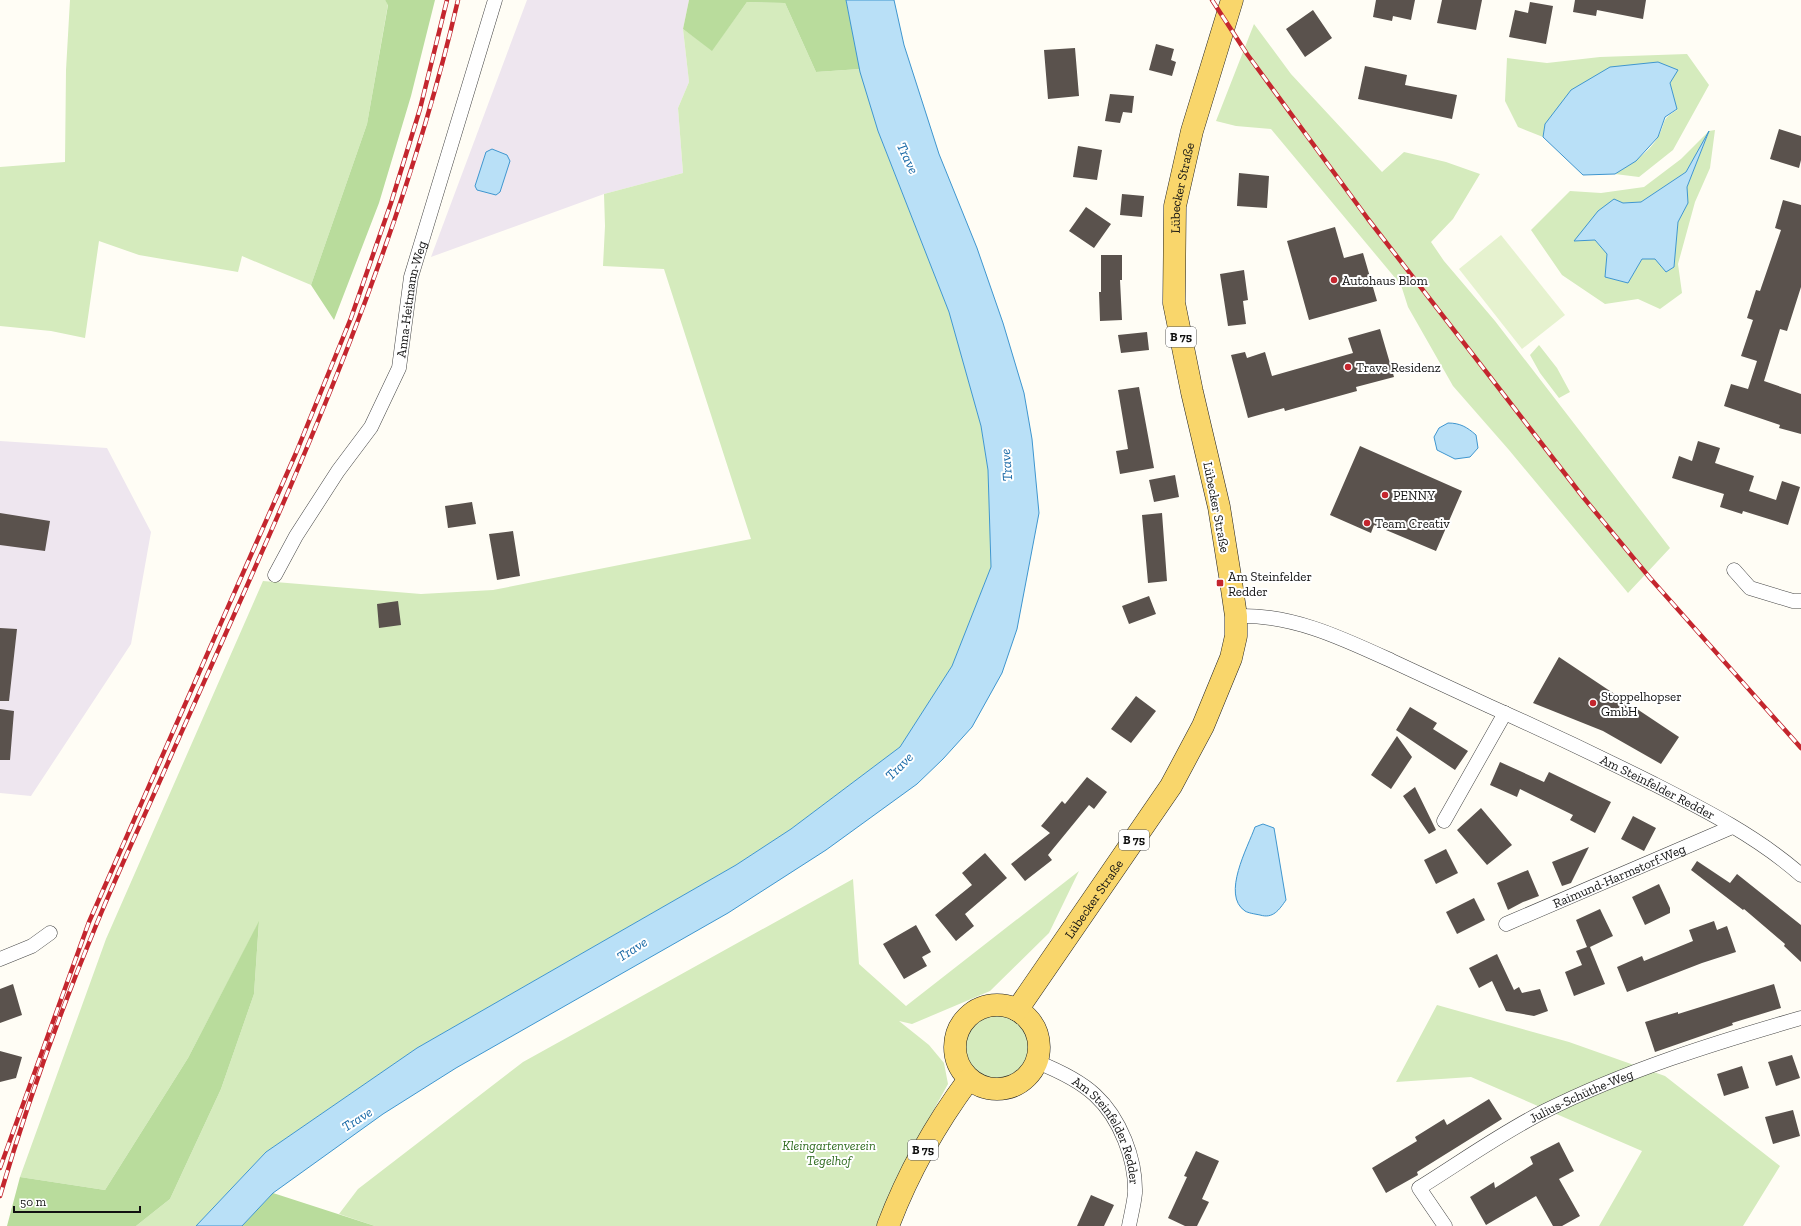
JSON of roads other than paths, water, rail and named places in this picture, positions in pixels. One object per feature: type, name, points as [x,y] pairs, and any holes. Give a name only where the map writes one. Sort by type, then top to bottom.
[{"type":"main road","name":"Lübecker Straße","points":[[1017,1010],[1171,786],[1203,726],[1231,658],[1236,636],[1236,616],[1219,507],[1192,392],[1174,303],[1175,206],[1192,131],[1232,0]]},
{"type":"main road","points":[[991,1005],[1002,1005],[1017,1010],[1029,1019],[1036,1031],[1039,1050],[1037,1062],[1025,1079],[1008,1088],[990,1089],[980,1086],[969,1079],[960,1069],[954,1047],[955,1037],[961,1023],[974,1011],[991,1005]]},
{"type":"main road","name":"B 75","points":[[888,1226],[900,1193],[926,1145],[946,1112],[969,1079]]},
{"type":"street","name":"Anna-Heitmann-Weg","points":[[275,575],[309,516],[338,471],[371,427],[399,368],[411,277],[495,0]]},
{"type":"street","points":[[1734,570],[1750,588],[1793,601],[1801,601]]},
{"type":"street","name":"Am Steinfelder Redder","points":[[1236,616],[1281,620],[1333,635],[1505,713],[1618,766],[1685,800],[1732,827],[1777,856],[1801,875]]},
{"type":"street","points":[[1444,821],[1505,713]]},
{"type":"street","name":"Raimund-Harmstorf-Weg","points":[[1506,924],[1732,827]]},
{"type":"street","points":[[0,959],[32,946],[50,933]]},
{"type":"street","name":"Julius-Schüthe-Weg","points":[[1445,1226],[1419,1188],[1503,1134],[1546,1111],[1654,1063],[1801,1018]]},
{"type":"street","name":"Am Steinfelder Redder","points":[[1037,1062],[1063,1074],[1086,1088],[1104,1104],[1113,1117],[1125,1142],[1134,1173],[1134,1197],[1129,1226]]},
{"type":"water","name":"Trave","points":[[846,0],[894,0],[904,45],[939,154],[977,248],[1003,323],[1024,393],[1032,439],[1039,513],[1017,629],[1002,673],[972,727],[943,759],[917,784],[826,850],[728,913],[456,1068],[383,1114],[273,1193],[242,1226],[196,1226],[266,1152],[417,1048],[736,865],[791,829],[900,747],[952,666],[991,567],[988,470],[981,426],[949,312],[878,131],[860,72]]},
{"type":"water","points":[[1658,62],[1678,70],[1670,83],[1677,109],[1665,117],[1658,137],[1636,161],[1615,174],[1583,175],[1543,137],[1545,124],[1571,90],[1610,67]]},
{"type":"water","points":[[1709,131],[1687,187],[1688,203],[1678,222],[1674,267],[1666,272],[1655,259],[1642,259],[1628,283],[1605,277],[1607,254],[1595,240],[1574,241],[1598,211],[1614,199],[1623,203],[1641,202],[1686,172]]},
{"type":"water","points":[[492,149],[507,155],[510,161],[500,192],[496,195],[477,190],[475,186],[486,152]]},
{"type":"water","points":[[1448,423],[1463,426],[1476,435],[1478,448],[1470,457],[1455,459],[1437,450],[1434,437],[1439,428]]},
{"type":"water","points":[[1263,824],[1274,828],[1286,900],[1275,913],[1269,916],[1245,911],[1238,904],[1235,894],[1238,870],[1242,858],[1255,827]]},
{"type":"railway","points":[[0,1168],[89,922],[296,453],[351,318],[391,203],[420,109],[447,0]]},
{"type":"railway","points":[[0,1196],[33,1093],[57,1024],[83,957],[115,881],[253,573],[332,386],[369,291],[403,196],[433,99],[458,0]]},
{"type":"railway","points":[[1212,0],[1247,54],[1368,219],[1583,497],[1650,578],[1801,748]]},
{"type":"place","name":"Autohaus Blom","points":[[1334,280]]},
{"type":"place","name":"Trave Residenz","points":[[1348,367]]},
{"type":"place","name":"PENNY","points":[[1385,495]]},
{"type":"place","name":"Team Creativ","points":[[1367,523]]},
{"type":"place","name":"Am Steinfelder Redder","points":[[1220,583]]},
{"type":"place","name":"Stoppelhopser GmbH","points":[[1593,703]]},
{"type":"park label","name":"Kleingartenverein Tegelhof","points":[[829,1152]]}]
